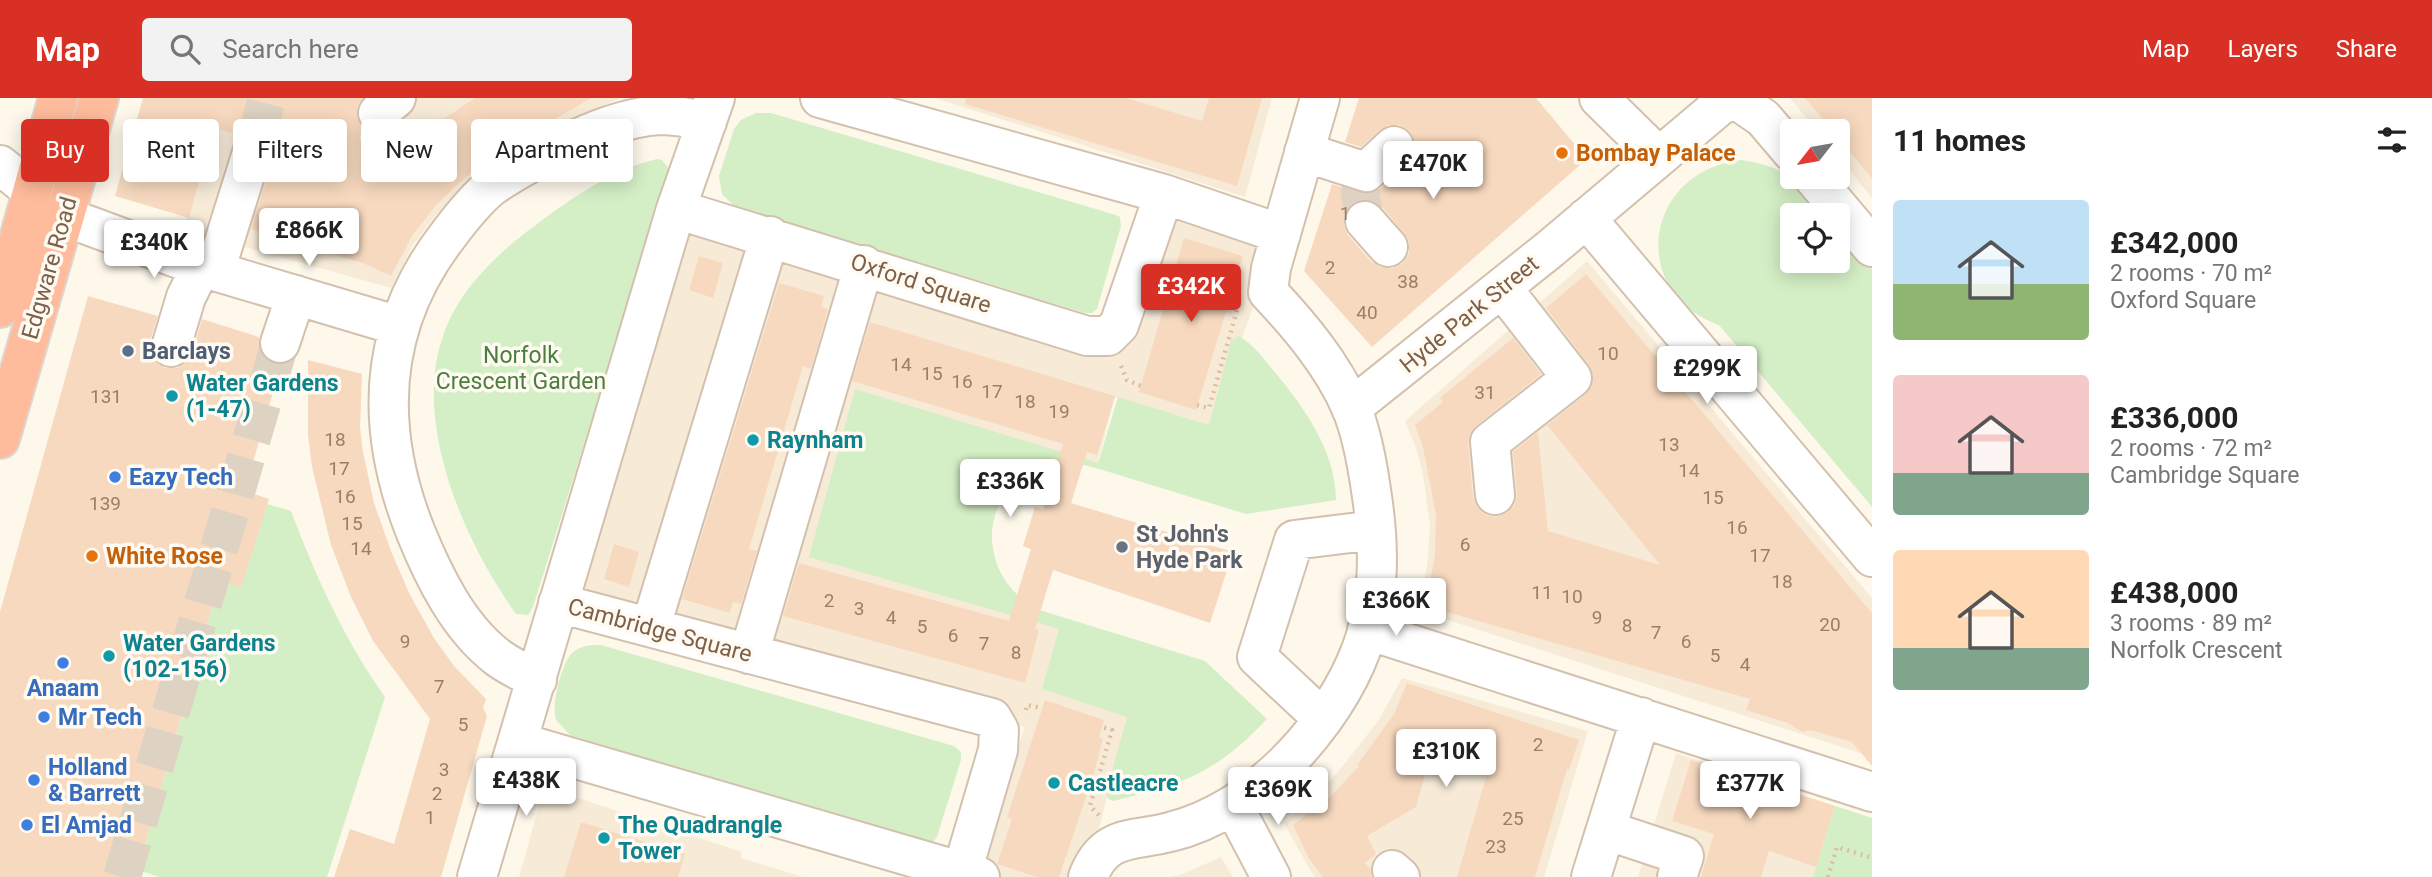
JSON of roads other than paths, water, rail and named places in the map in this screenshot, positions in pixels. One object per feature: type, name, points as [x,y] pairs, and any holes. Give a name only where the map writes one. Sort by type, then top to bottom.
[{"type":"highway","name":"Edgware Road","points":[[0,308],[58,98]]},
{"type":"highway","name":"Edgware Road","points":[[0,439],[99,98]]},
{"type":"street","points":[[820,98],[1164,194],[1273,265]]},
{"type":"street","points":[[1088,877],[1102,853],[1126,839],[1170,832],[1233,805],[1272,775],[1322,719],[1341,690],[1367,630],[1376,583],[1375,530],[1368,471],[1351,408],[1323,359],[1290,315],[1273,265],[1320,98]]},
{"type":"street","points":[[1599,98],[1659,157]]},
{"type":"street","points":[[1731,98],[1763,118],[1780,138]]},
{"type":"street","name":"Hyde Park Street","points":[[1351,408],[1502,288],[1731,98]]},
{"type":"street","points":[[558,603],[676,209],[711,110]]},
{"type":"street","points":[[537,680],[496,656],[468,628],[437,578],[408,512],[397,481],[390,445],[388,405],[399,326],[415,284],[426,265],[462,217],[489,189],[537,159],[600,130],[659,115],[686,117],[711,110]]},
{"type":"street","points":[[1304,152],[1366,172],[1394,146]]},
{"type":"street","points":[[0,165],[63,216],[208,269],[399,326]]},
{"type":"street","points":[[171,347],[186,297],[208,269],[240,182]]},
{"type":"street","points":[[1823,189],[1872,247]]},
{"type":"street","name":"Oxford Square","points":[[676,209],[1087,336],[1108,336],[1119,325],[1164,194]]},
{"type":"street","points":[[1586,218],[1872,557]]},
{"type":"street","points":[[651,626],[770,236]]},
{"type":"street","points":[[749,654],[864,265]]},
{"type":"street","points":[[1496,495],[1490,442],[1572,378],[1502,288]]},
{"type":"street","points":[[280,342],[296,295]]},
{"type":"street","points":[[1322,719],[1257,657],[1294,540],[1375,530]]},
{"type":"street","name":"Cambridge Square","points":[[558,603],[992,718],[999,730],[998,750],[971,874],[518,742],[558,603]]},
{"type":"street","points":[[1367,630],[1872,792]]},
{"type":"street","points":[[1591,877],[1641,717]]},
{"type":"street","points":[[477,877],[518,742]]},
{"type":"street","points":[[1233,805],[1271,877]]},
{"type":"street","points":[[1606,830],[1684,856],[1677,877]]},
{"type":"tunnel","points":[[262,119],[267,98]]},
{"type":"tunnel","points":[[1365,221],[1360,193],[1366,172]]},
{"type":"tunnel","points":[[122,877],[280,343]]},
{"type":"place","name":"Bombay Palace","points":[[1562,153]]},
{"type":"place","name":"Barclays","points":[[128,351]]},
{"type":"place","name":"Water Gardens (1-47)","points":[[172,396]]},
{"type":"place","name":"Raynham","points":[[753,440]]},
{"type":"place","name":"Eazy Tech","points":[[115,477]]},
{"type":"place","name":"St John's Hyde Park","points":[[1122,547]]},
{"type":"place","name":"White Rose","points":[[92,556]]},
{"type":"place","name":"Water Gardens (102-156)","points":[[109,656]]},
{"type":"place","name":"Anaam","points":[[63,663]]},
{"type":"place","name":"Mr Tech","points":[[44,717]]},
{"type":"place","name":"Holland & Barrett","points":[[34,780]]},
{"type":"place","name":"Castleacre","points":[[1054,783]]},
{"type":"place","name":"El Amjad","points":[[27,825]]},
{"type":"place","name":"The Quadrangle Tower","points":[[604,838]]},
{"type":"park label","name":"Norfolk Crescent Garden","points":[[521,368]]}]
